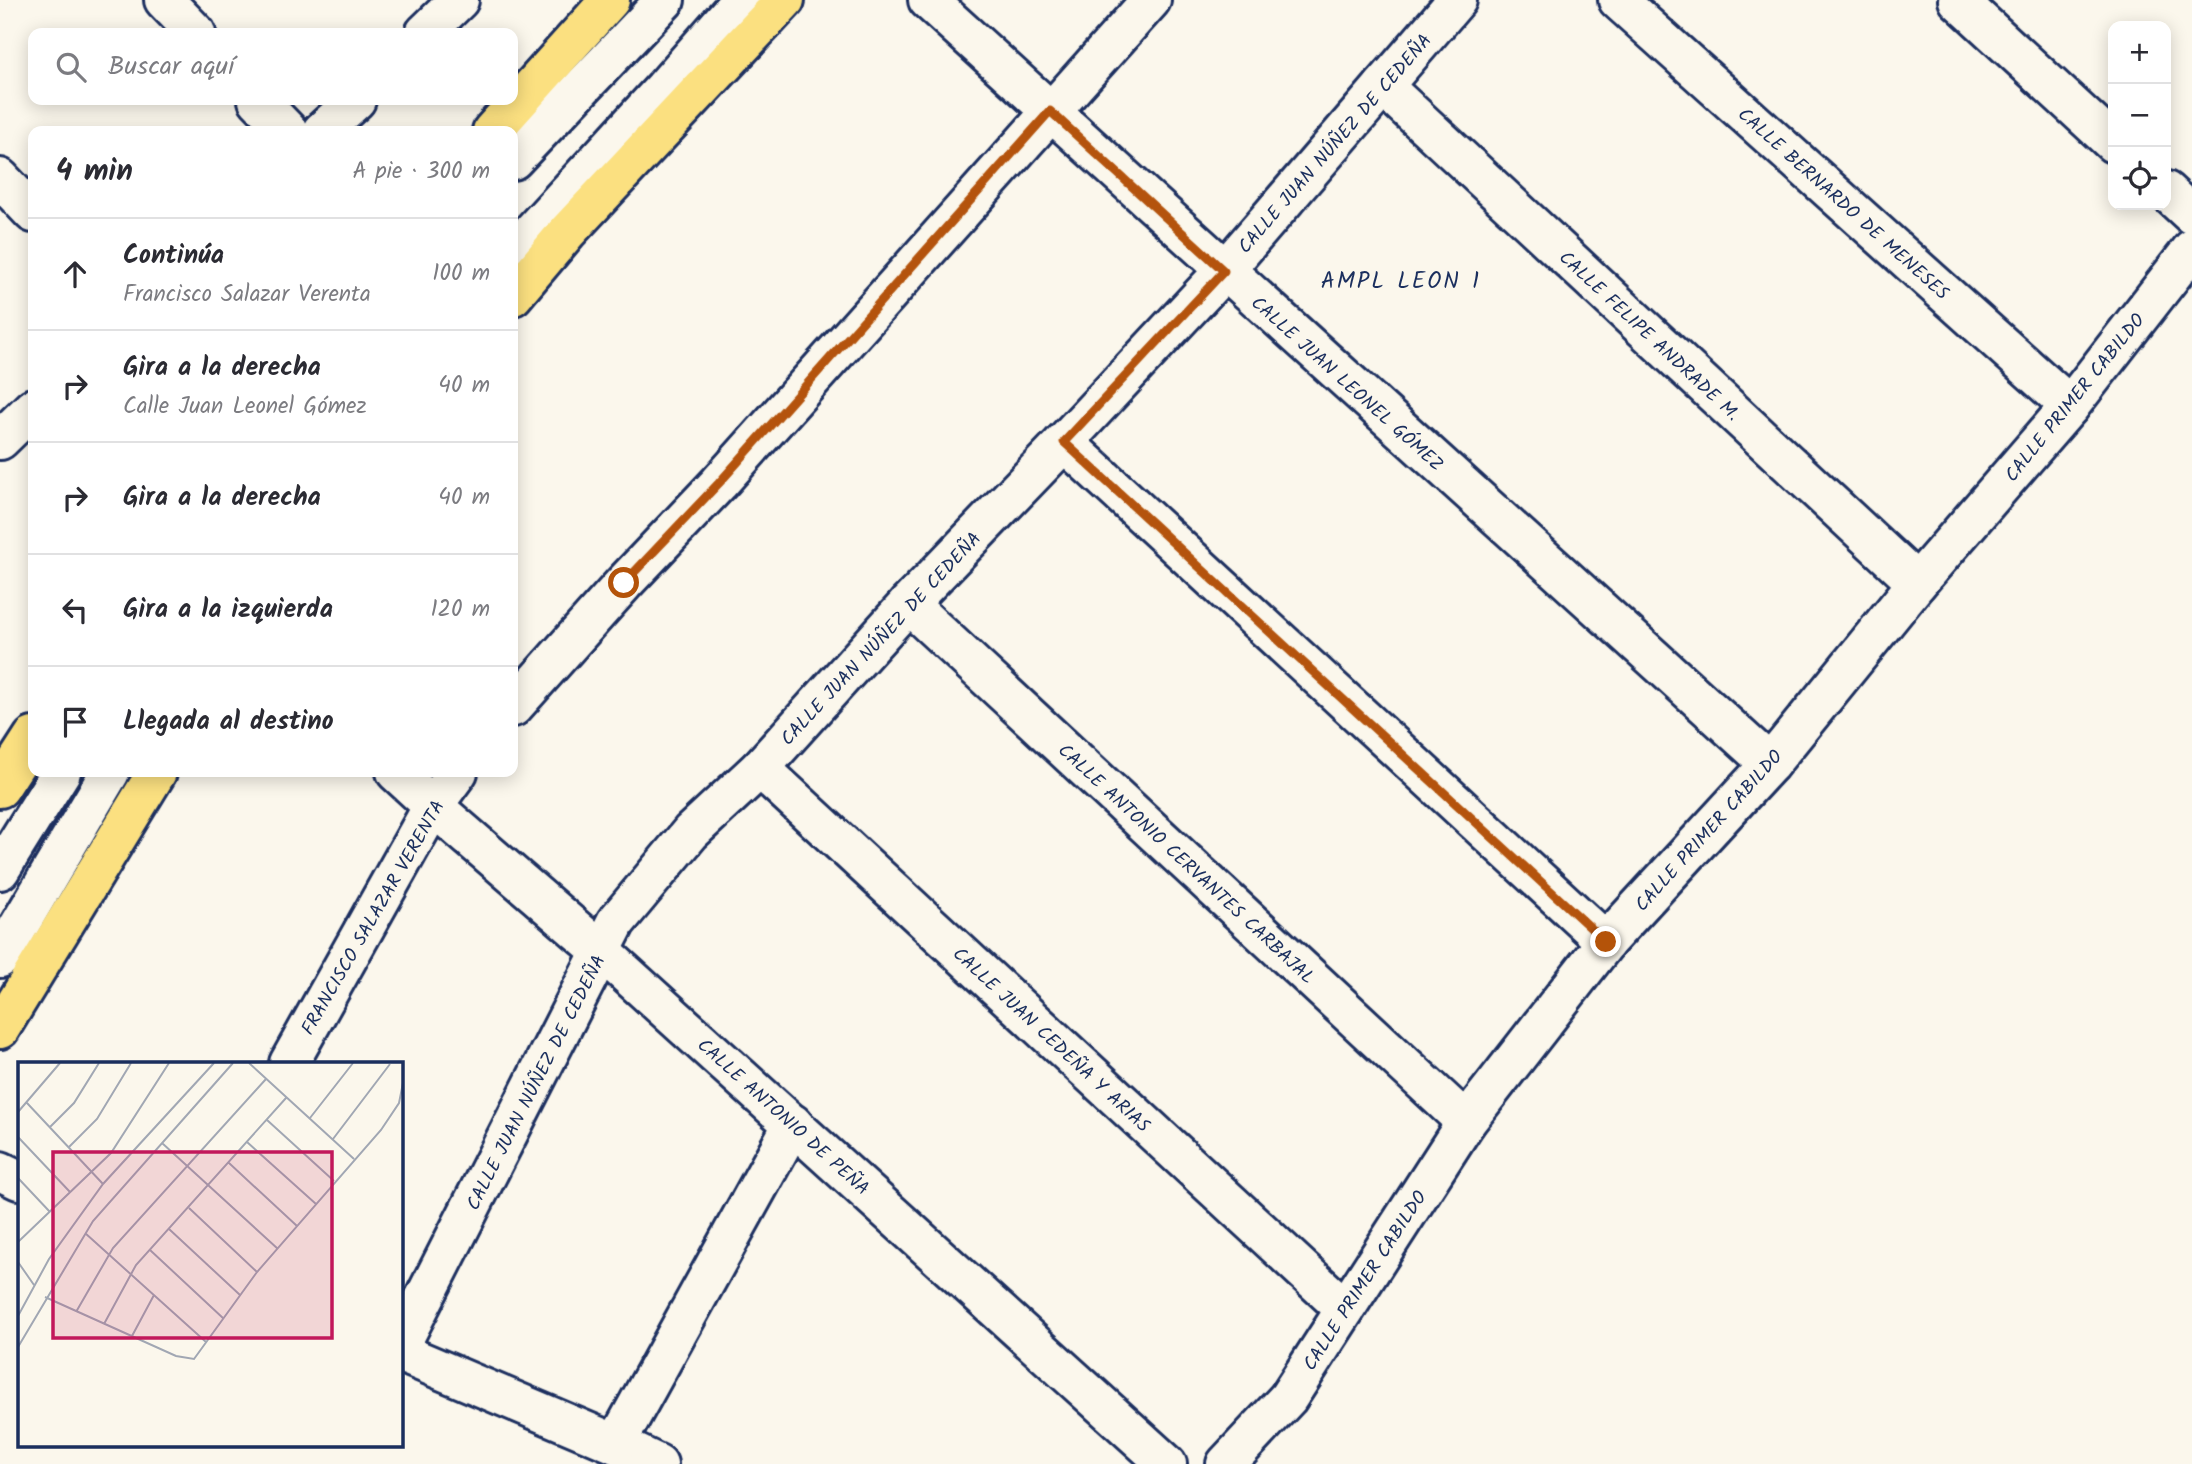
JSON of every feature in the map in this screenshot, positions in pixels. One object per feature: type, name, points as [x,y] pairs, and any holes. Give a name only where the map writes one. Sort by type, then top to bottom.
[{"type":"main road","points":[[518,102],[610,0]]},
{"type":"main road","points":[[518,290],[567,232],[785,0]]},
{"type":"main road","points":[[497,126],[515,105]]},
{"type":"main road","points":[[0,788],[28,745]]},
{"type":"main road","points":[[0,1029],[154,777]]},
{"type":"street","points":[[164,0],[191,28]]},
{"type":"street","points":[[430,28],[459,0]]},
{"type":"street","points":[[518,155],[665,0]]},
{"type":"street","points":[[518,247],[741,0]]},
{"type":"street","name":"CALLE JUAN LEONEL GÓMEZ","points":[[928,0],[1770,764]]},
{"type":"street","points":[[518,701],[624,583],[719,483],[1151,0]]},
{"type":"street","name":"CALLE JUAN NÚÑEZ DE CEDEÑA","points":[[402,1342],[616,922],[691,832],[760,768],[908,604],[1224,271],[1457,0]]},
{"type":"street","name":"CALLE BERNARDO DE MENESES","points":[[1618,0],[2070,406]]},
{"type":"street","points":[[1958,0],[2108,138]]},
{"type":"street","name":"CALLE FELIPE ANDRADE M.","points":[[1383,86],[1917,583]]},
{"type":"street","points":[[263,105],[283,126]]},
{"type":"street","points":[[327,126],[351,105]]},
{"type":"street","points":[[0,178],[28,208]]},
{"type":"street","points":[[2171,196],[2192,215]]},
{"type":"street","name":"CALLE PRIMER CABILDO","points":[[1226,1464],[1288,1398],[1466,1122],[1606,942],[1770,764],[1917,583],[2070,406],[2192,249]]},
{"type":"street","points":[[0,440],[28,413]]},
{"type":"street","points":[[1064,442],[1606,942]]},
{"type":"street","name":"CALLE ANTONIO CERVANTES CARBAJAL","points":[[908,604],[1466,1122]]},
{"type":"street","name":"CALLE JUAN CEDEÑA Y ARIAS","points":[[760,768],[1345,1309]]},
{"type":"street","points":[[0,870],[58,777]]},
{"type":"street","points":[[0,958],[107,777]]},
{"type":"street","name":"CALLE ANTONIO DE PEÑA","points":[[401,777],[601,951],[1167,1464]]},
{"type":"street","name":"FRANCISCO SALAZAR VERENTA","points":[[290,1062],[433,806],[454,777]]},
{"type":"street","points":[[616,1444],[793,1124]]},
{"type":"street","points":[[0,1171],[18,1180]]},
{"type":"street","points":[[402,1353],[658,1464]]},
{"type":"district","name":"AMPL LEON 1","points":[[1401,280]]},
{"type":"route","points":[[624,583],[719,483],[1050,111],[1224,271],[1064,442],[1606,942]]}]
